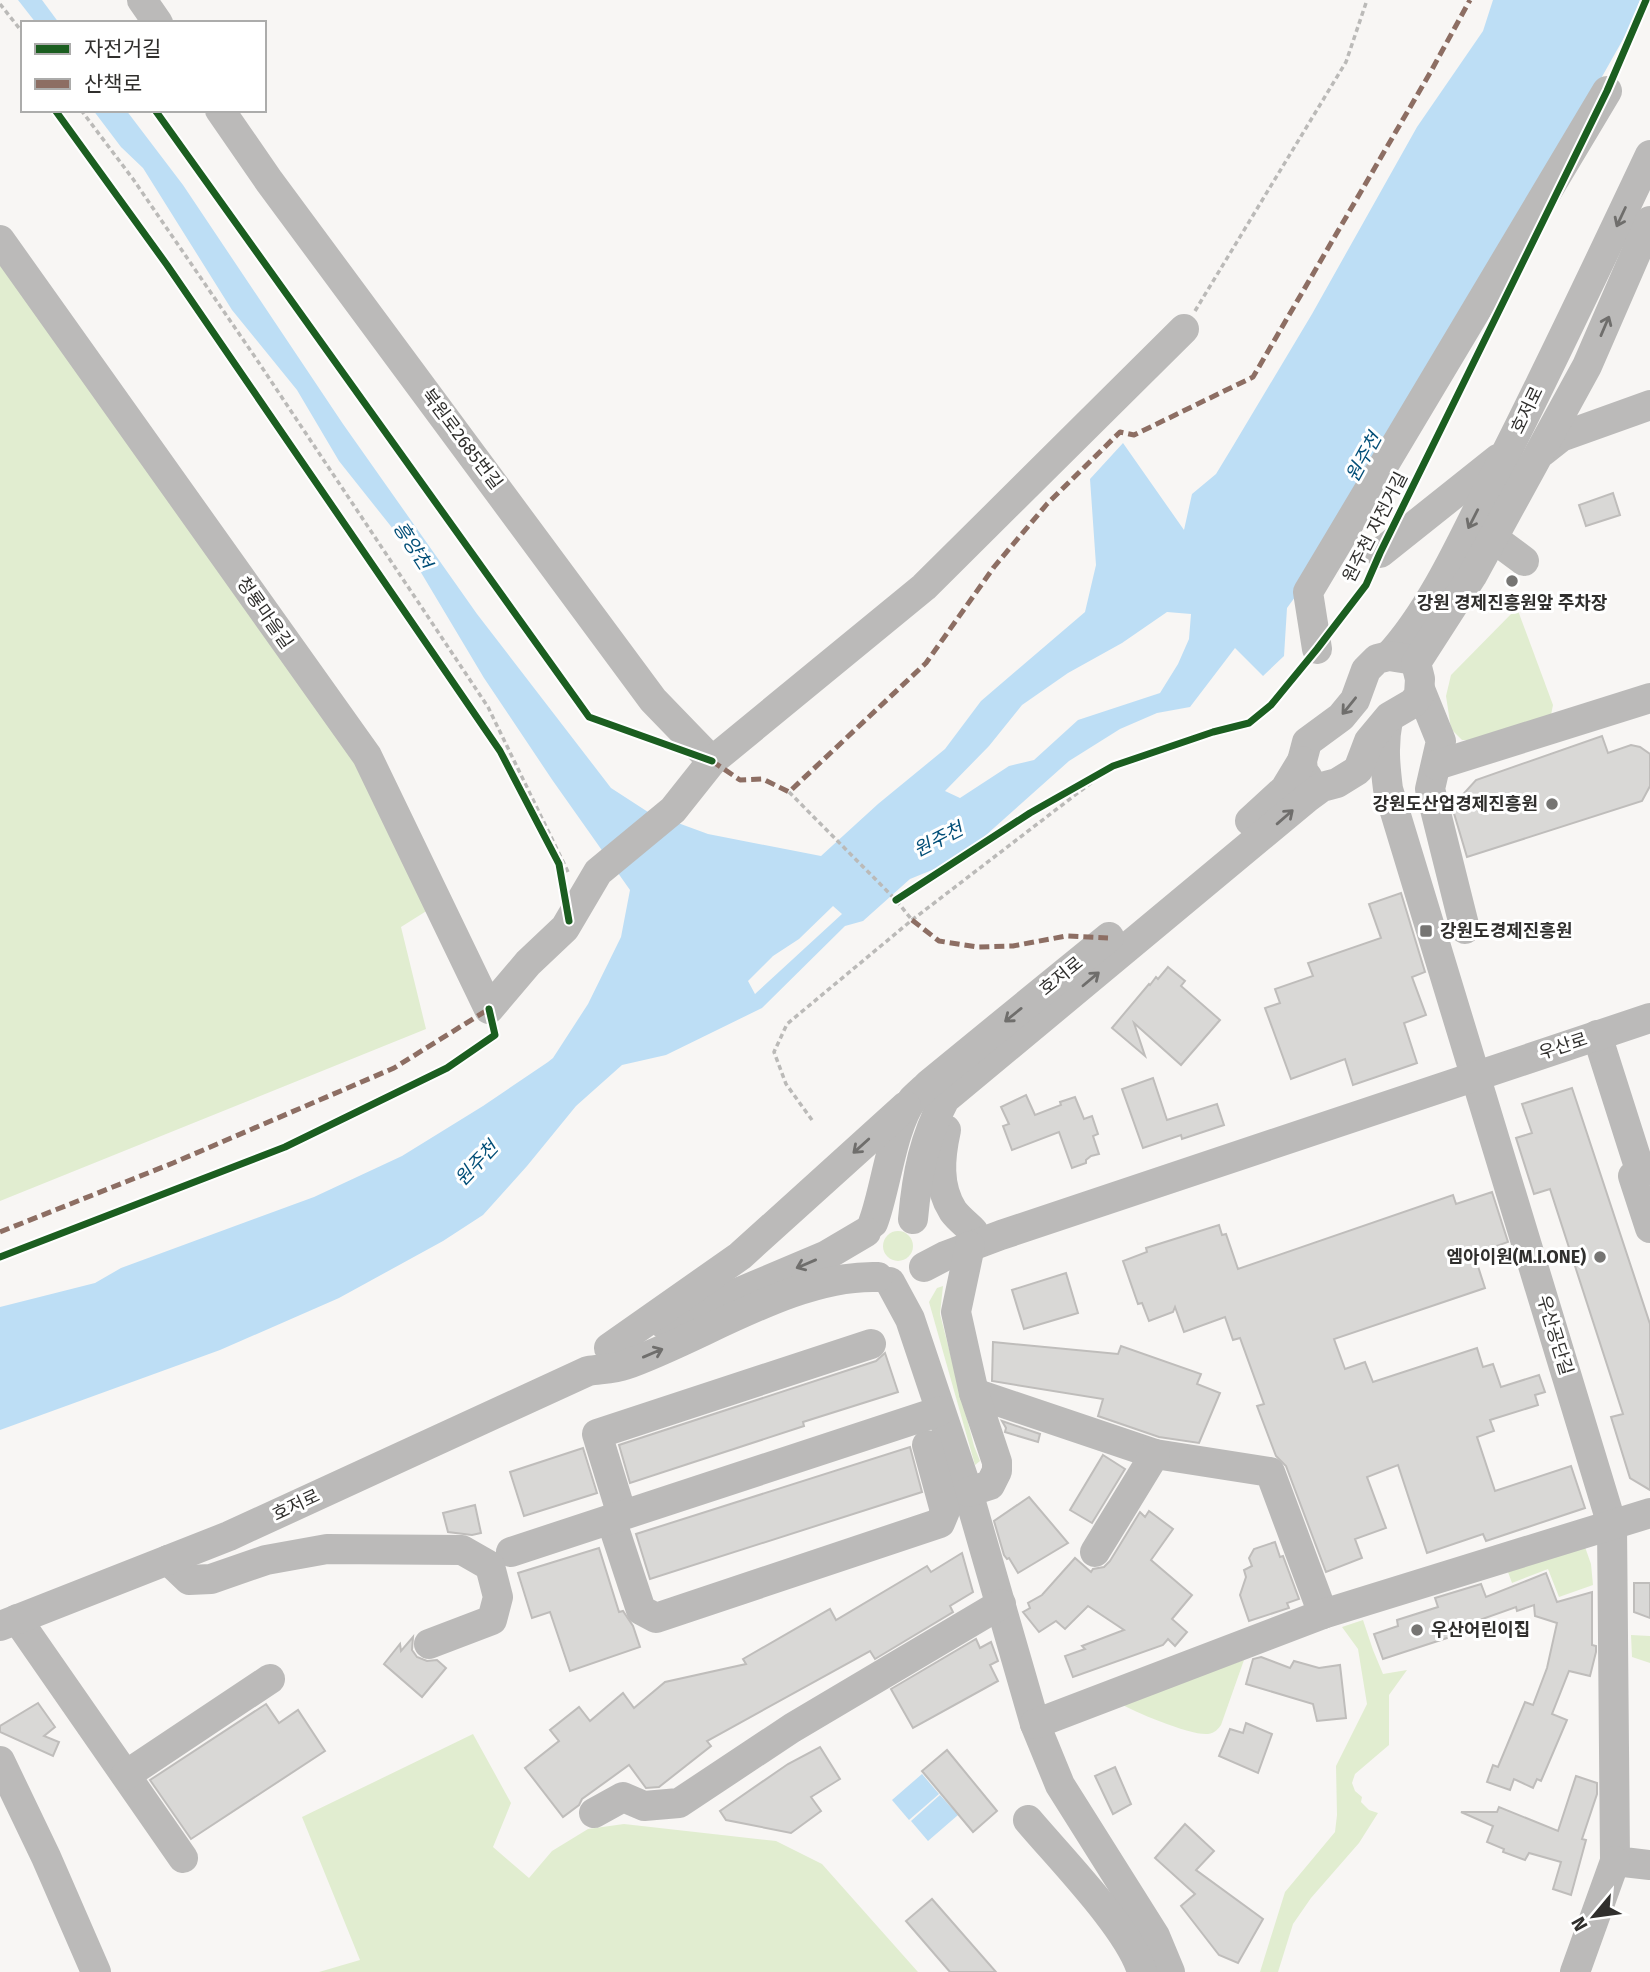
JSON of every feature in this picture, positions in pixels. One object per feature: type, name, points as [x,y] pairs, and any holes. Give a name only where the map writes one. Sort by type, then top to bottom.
[{"type":"street","points":[[142,0],[157,21]]},
{"type":"street","points":[[1317,649],[1308,592],[1607,91]]},
{"type":"street","name":"북원로2685번길","points":[[220,112],[653,700],[712,761]]},
{"type":"street","name":"호저로","points":[[1405,686],[1419,615],[1457,550],[1507,452],[1650,156]]},
{"type":"street","name":"호저로","points":[[1001,1053],[1322,787],[1337,783],[1358,770],[1369,741],[1405,686],[1434,632],[1472,576],[1587,366],[1650,221]]},
{"type":"street","name":"청룡마을길","points":[[0,240],[367,756],[489,1009],[528,963],[565,928],[598,872],[673,810],[712,761]]},
{"type":"street","points":[[712,761],[924,587],[1184,329]]},
{"type":"street","points":[[1587,366],[1592,400],[1603,410],[1637,409]]},
{"type":"street","points":[[1536,392],[1564,408]]},
{"type":"street","points":[[1539,455],[1561,438],[1637,409]]},
{"type":"street","points":[[1380,553],[1507,452]]},
{"type":"street","points":[[1493,538],[1524,561]]},
{"type":"street","points":[[1434,632],[1431,683],[1441,741],[1430,789],[1465,929]]},
{"type":"street","name":"호저로","points":[[869,1228],[881,1202],[900,1127],[912,1101],[929,1084],[1191,871],[1285,789],[1302,761],[1310,737],[1341,717],[1355,700],[1366,670],[1377,659],[1405,686]]},
{"type":"street","points":[[1405,686],[1436,723]]},
{"type":"street","name":"우산공단길","points":[[1405,686],[1385,738],[1384,758],[1388,789],[1612,1525],[1615,1861]]},
{"type":"street","points":[[1437,765],[1650,698]]},
{"type":"street","points":[[1302,761],[1303,771],[1312,784],[1322,787]]},
{"type":"street","points":[[1358,770],[1379,778],[1388,789]]},
{"type":"street","name":"우산로","points":[[902,1276],[981,1237],[1650,1018]]},
{"type":"street","points":[[1597,1035],[1641,1173],[1633,1176],[1650,1228]]},
{"type":"street","points":[[588,1371],[622,1366],[806,1287],[842,1278],[902,1276],[929,1256],[930,1245],[917,1222],[920,1162],[930,1126],[945,1099],[1001,1053]]},
{"type":"street","points":[[981,1237],[953,1211],[943,1188],[939,1160],[946,1129],[964,1097],[1001,1053]]},
{"type":"street","points":[[588,1371],[609,1348],[740,1256],[912,1101]]},
{"type":"street","points":[[609,1348],[827,1255],[892,1214],[981,1237]]},
{"type":"street","points":[[869,1228],[862,1253],[870,1271],[902,1276]]},
{"type":"street","points":[[968,1492],[990,1485],[997,1471],[974,1393],[956,1312],[981,1237]]},
{"type":"street","points":[[902,1276],[910,1319],[968,1492],[1035,1724],[1060,1786],[1155,1936],[1170,1972]]},
{"type":"street","points":[[871,1344],[597,1434],[640,1611],[656,1618],[940,1522],[945,1511],[927,1446]]},
{"type":"street","name":"호저로","points":[[9,1623],[229,1536],[588,1371]]},
{"type":"street","points":[[974,1393],[1155,1454],[1270,1472],[1323,1614]]},
{"type":"street","points":[[511,1552],[940,1411]]},
{"type":"street","points":[[1095,1552],[1155,1454]]},
{"type":"street","points":[[1035,1724],[1323,1614],[1650,1513]]},
{"type":"street","points":[[168,1560],[188,1580],[211,1579],[266,1560],[327,1549],[462,1550],[490,1566],[498,1597],[492,1620],[429,1644]]},
{"type":"street","points":[[594,1813],[623,1797],[644,1806],[679,1803],[792,1728],[1000,1604]]},
{"type":"street","points":[[9,1623],[126,1775],[183,1858]]},
{"type":"street","points":[[126,1775],[270,1679]]},
{"type":"street","points":[[0,1761],[46,1857],[96,1972]]},
{"type":"street","points":[[1028,1820],[1119,1929],[1142,1972]]},
{"type":"street","points":[[1575,1972],[1615,1861],[1650,1865]]},
{"type":"path","points":[[1184,329],[1346,62],[1367,0]]},
{"type":"path","points":[[0,4],[21,30]]},
{"type":"path","points":[[83,112],[134,179],[247,345],[488,708],[572,881]]},
{"type":"path","points":[[493,740],[559,864],[561,875]]},
{"type":"path","points":[[1054,800],[1113,766],[1126,762]]},
{"type":"path","points":[[812,1120],[786,1084],[774,1052],[788,1024],[912,920],[1113,766]]},
{"type":"path","points":[[789,792],[896,900],[912,920]]},
{"type":"path","points":[[896,900],[908,892]]},
{"type":"green space","points":[[0,258],[334,720],[428,910],[401,927],[426,1029],[0,1201]]},
{"type":"green space","points":[[1517,608],[1553,705],[1551,715],[1462,740],[1451,729],[1446,696],[1451,675]]},
{"type":"green space","points":[[898,1231],[904,1232],[912,1240],[912,1252],[904,1260],[898,1261],[892,1260],[884,1252],[883,1246],[884,1240],[892,1232]]},
{"type":"green space","points":[[943,1286],[940,1314],[980,1461],[975,1465],[929,1302],[937,1288]]},
{"type":"green space","points":[[1585,1547],[1591,1564],[1593,1585],[1559,1597],[1548,1569],[1512,1583],[1508,1572]]},
{"type":"green space","points":[[1363,1620],[1383,1674],[1407,1670],[1389,1695],[1389,1745],[1355,1774],[1352,1783],[1355,1791],[1362,1797],[1361,1802],[1369,1810],[1378,1813],[1359,1843],[1311,1898],[1293,1924],[1278,1972],[1260,1972],[1285,1892],[1335,1832],[1336,1766],[1367,1704],[1358,1649],[1342,1627]]},
{"type":"green space","points":[[1631,1635],[1650,1636],[1650,1663],[1632,1657]]},
{"type":"green space","points":[[1244,1660],[1221,1725],[1216,1731],[1200,1734],[1119,1703]]},
{"type":"green space","points":[[473,1734],[511,1803],[493,1847],[529,1878],[552,1851],[588,1829],[624,1824],[776,1841],[822,1864],[918,1972],[319,1972],[360,1960],[302,1817]]},
{"type":"water","points":[[18,0],[42,0],[58,21],[34,21]]},
{"type":"water","points":[[1493,0],[1640,0],[1630,27],[1432,378],[1306,582],[1287,608],[1284,656],[1263,676],[1235,648],[1190,707],[1157,713],[1120,729],[1069,761],[976,844],[937,868],[910,879],[863,921],[845,926],[762,1008],[666,1055],[622,1065],[576,1106],[483,1215],[443,1241],[339,1298],[220,1350],[0,1430],[0,1307],[95,1283],[121,1268],[314,1197],[402,1156],[483,1106],[553,1058],[588,1004],[621,937],[630,890],[484,678],[401,539],[339,461],[297,390],[232,310],[143,168],[121,147],[95,112],[128,112],[183,185],[343,424],[477,614],[611,788],[648,812],[708,834],[821,856],[878,804],[945,749],[981,701],[1085,612],[1096,565],[1090,479],[1123,443],[1184,530],[1192,494],[1216,474],[1312,314],[1417,127],[1483,31]],"holes":[[[1167,612],[1191,614],[1189,639],[1178,664],[1160,693],[1078,720],[1034,760],[1009,766],[960,798],[945,791],[989,746],[1022,705],[1068,673],[1122,643]],[[833,906],[842,914],[755,994],[748,981],[773,956],[799,939]]]},
{"type":"water","points":[[922,1774],[939,1794],[909,1820],[892,1800]]},
{"type":"water","points":[[940,1795],[958,1815],[928,1841],[911,1821]]},
{"type":"building","points":[[1613,493],[1620,515],[1586,526],[1579,505]]},
{"type":"building","points":[[1602,736],[1608,753],[1631,745],[1650,754],[1650,786],[1642,801],[1467,857],[1453,810],[1457,801],[1476,780]]},
{"type":"building","points":[[1401,893],[1425,972],[1412,977],[1426,1015],[1404,1023],[1417,1063],[1353,1085],[1345,1059],[1291,1079],[1265,1008],[1280,1003],[1275,989],[1313,976],[1308,963],[1381,938],[1369,904]]},
{"type":"building","points":[[1168,967],[1185,981],[1181,986],[1220,1020],[1181,1065],[1134,1023],[1145,1056],[1112,1028],[1149,984],[1156,977],[1158,979]]},
{"type":"building","points":[[1153,1078],[1167,1120],[1217,1104],[1224,1125],[1182,1139],[1181,1135],[1143,1148],[1122,1089]]},
{"type":"building","name":"엠아이원(M.I.ONE)","points":[[1572,1088],[1650,1324],[1650,1490],[1630,1478],[1611,1417],[1623,1414],[1550,1189],[1534,1194],[1516,1138],[1532,1133],[1522,1104]]},
{"type":"building","points":[[1026,1095],[1035,1115],[1075,1097],[1084,1119],[1092,1116],[1098,1134],[1093,1136],[1099,1154],[1072,1168],[1059,1132],[1012,1150],[1003,1126],[1009,1124],[1001,1107]]},
{"type":"building","points":[[1492,1192],[1508,1242],[1474,1254],[1485,1288],[1334,1339],[1345,1369],[1365,1362],[1373,1382],[1477,1348],[1483,1367],[1493,1364],[1501,1387],[1539,1375],[1545,1392],[1535,1395],[1538,1405],[1490,1420],[1494,1431],[1477,1437],[1495,1491],[1571,1466],[1585,1508],[1486,1541],[1483,1534],[1427,1553],[1398,1465],[1367,1477],[1386,1528],[1355,1539],[1362,1558],[1326,1572],[1286,1466],[1276,1456],[1257,1406],[1264,1404],[1240,1338],[1233,1340],[1225,1317],[1184,1332],[1175,1307],[1173,1312],[1149,1321],[1142,1303],[1138,1304],[1123,1261],[1147,1252],[1146,1248],[1219,1225],[1222,1235],[1226,1234],[1238,1269],[1453,1195],[1456,1204]]},
{"type":"building","points":[[1066,1273],[1078,1313],[1024,1329],[1012,1290]]},
{"type":"building","points":[[993,1342],[1118,1354],[1121,1346],[1201,1374],[1197,1384],[1220,1393],[1199,1443],[1159,1437],[1098,1416],[1103,1399],[992,1381]]},
{"type":"building","points":[[885,1353],[898,1392],[803,1422],[804,1426],[630,1483],[619,1445],[876,1361]]},
{"type":"building","points":[[1002,1421],[1040,1434],[1038,1442],[1005,1432]]},
{"type":"building","points":[[910,1447],[922,1492],[650,1579],[636,1534]]},
{"type":"building","points":[[583,1448],[597,1493],[524,1516],[510,1472]]},
{"type":"building","points":[[1103,1455],[1125,1469],[1092,1523],[1070,1510]]},
{"type":"building","points":[[1029,1497],[1068,1543],[1018,1573],[1009,1558],[1004,1555],[994,1521]]},
{"type":"building","points":[[475,1505],[481,1533],[472,1535],[448,1532],[443,1513]]},
{"type":"building","points":[[1149,1511],[1173,1529],[1151,1560],[1192,1595],[1172,1619],[1187,1632],[1175,1646],[1168,1639],[1163,1645],[1073,1677],[1065,1656],[1085,1649],[1082,1646],[1124,1630],[1088,1606],[1065,1629],[1056,1621],[1039,1632],[1023,1612],[1030,1608],[1028,1603],[1042,1595],[1075,1558],[1091,1572],[1104,1567],[1140,1512],[1145,1517]]},
{"type":"building","points":[[1275,1542],[1299,1599],[1287,1603],[1289,1608],[1249,1621],[1240,1595],[1246,1577],[1244,1570],[1252,1566],[1249,1558],[1254,1549]]},
{"type":"building","points":[[599,1548],[619,1612],[623,1611],[633,1626],[640,1647],[570,1671],[550,1612],[532,1618],[518,1573]]},
{"type":"building","points":[[962,1553],[973,1592],[950,1606],[953,1612],[875,1659],[870,1651],[707,1741],[711,1746],[659,1787],[646,1788],[629,1765],[582,1799],[579,1805],[563,1817],[525,1768],[559,1741],[550,1730],[579,1707],[590,1721],[623,1693],[634,1708],[665,1682],[746,1664],[743,1659],[830,1609],[836,1620],[927,1566],[931,1572]]},
{"type":"building","points":[[1546,1573],[1557,1602],[1592,1592],[1592,1645],[1596,1646],[1596,1652],[1590,1676],[1569,1671],[1552,1714],[1567,1720],[1541,1781],[1537,1779],[1533,1788],[1514,1779],[1510,1790],[1487,1782],[1493,1765],[1498,1767],[1525,1702],[1533,1705],[1547,1668],[1557,1623],[1535,1616],[1534,1605],[1517,1611],[1516,1607],[1454,1629],[1456,1635],[1383,1659],[1374,1634],[1398,1626],[1397,1620],[1438,1607],[1435,1598],[1481,1584],[1486,1597]]},
{"type":"building","points":[[1634,1583],[1650,1583],[1650,1618],[1634,1612]]},
{"type":"building","points":[[413,1637],[412,1650],[417,1657],[427,1661],[437,1660],[446,1668],[422,1697],[384,1664],[400,1644],[401,1651]]},
{"type":"building","points":[[976,1639],[980,1648],[991,1642],[998,1661],[990,1665],[998,1681],[913,1728],[891,1689]]},
{"type":"building","points":[[1261,1657],[1290,1668],[1294,1661],[1319,1668],[1340,1665],[1346,1718],[1317,1721],[1313,1704],[1246,1684],[1253,1659]]},
{"type":"building","points":[[38,1703],[55,1727],[44,1736],[59,1742],[53,1756],[0,1732],[0,1726]]},
{"type":"building","points":[[266,1704],[279,1723],[298,1710],[325,1751],[191,1839],[150,1780]]},
{"type":"building","points":[[1246,1723],[1272,1734],[1258,1773],[1219,1756],[1230,1729],[1243,1733]]},
{"type":"building","points":[[820,1747],[840,1779],[811,1797],[821,1811],[791,1833],[726,1820],[720,1811],[788,1764]]},
{"type":"building","points":[[947,1750],[997,1811],[973,1832],[922,1771]]},
{"type":"building","points":[[1115,1767],[1131,1804],[1113,1814],[1095,1776]]},
{"type":"building","points":[[1576,1776],[1597,1783],[1597,1794],[1582,1839],[1586,1840],[1571,1895],[1553,1889],[1561,1862],[1529,1853],[1525,1860],[1503,1852],[1504,1849],[1487,1842],[1493,1826],[1461,1812],[1497,1812],[1499,1807],[1558,1831]]},
{"type":"building","points":[[1185,1824],[1214,1851],[1196,1870],[1263,1919],[1238,1963],[1219,1955],[1181,1906],[1195,1894],[1155,1858]]},
{"type":"building","points":[[932,1899],[996,1972],[950,1972],[906,1921]]},
{"type":"marked path","points":[[712,761],[740,780],[763,779],[789,792],[926,663],[994,567],[1047,504],[1120,432],[1134,435],[1253,377],[1470,0]]},
{"type":"marked path","points":[[912,920],[939,941],[977,947],[1013,946],[1066,936],[1108,938]]},
{"type":"marked path","points":[[0,1232],[173,1163],[394,1068],[489,1009]]},
{"type":"cycle path","name":"원주천 자전거길","points":[[896,900],[1030,813],[1113,766],[1213,732],[1249,723],[1271,705],[1366,585],[1607,91],[1646,0]]},
{"type":"cycle path","points":[[56,112],[167,265],[500,751],[559,864],[569,921]]},
{"type":"cycle path","points":[[156,112],[589,717],[712,761]]},
{"type":"cycle path","points":[[0,1257],[285,1147],[447,1068],[495,1035],[489,1009]]},
{"type":"place","name":"강원 경제진흥원앞 주차장","points":[[1512,581]]},
{"type":"place","name":"강원도산업경제진흥원","points":[[1552,804]]},
{"type":"place","name":"강원도경제진흥원","points":[[1426,931]]},
{"type":"place","name":"엠아이원(M.I.ONE)","points":[[1600,1257]]},
{"type":"place","name":"우산어린이집","points":[[1417,1630]]},
{"type":"water label","name":"원주천","points":[[1363,457]]},
{"type":"water label","name":"흥양천","points":[[413,545]]},
{"type":"water label","name":"원주천","points":[[938,839]]},
{"type":"water label","name":"원주천","points":[[476,1163]]}]
